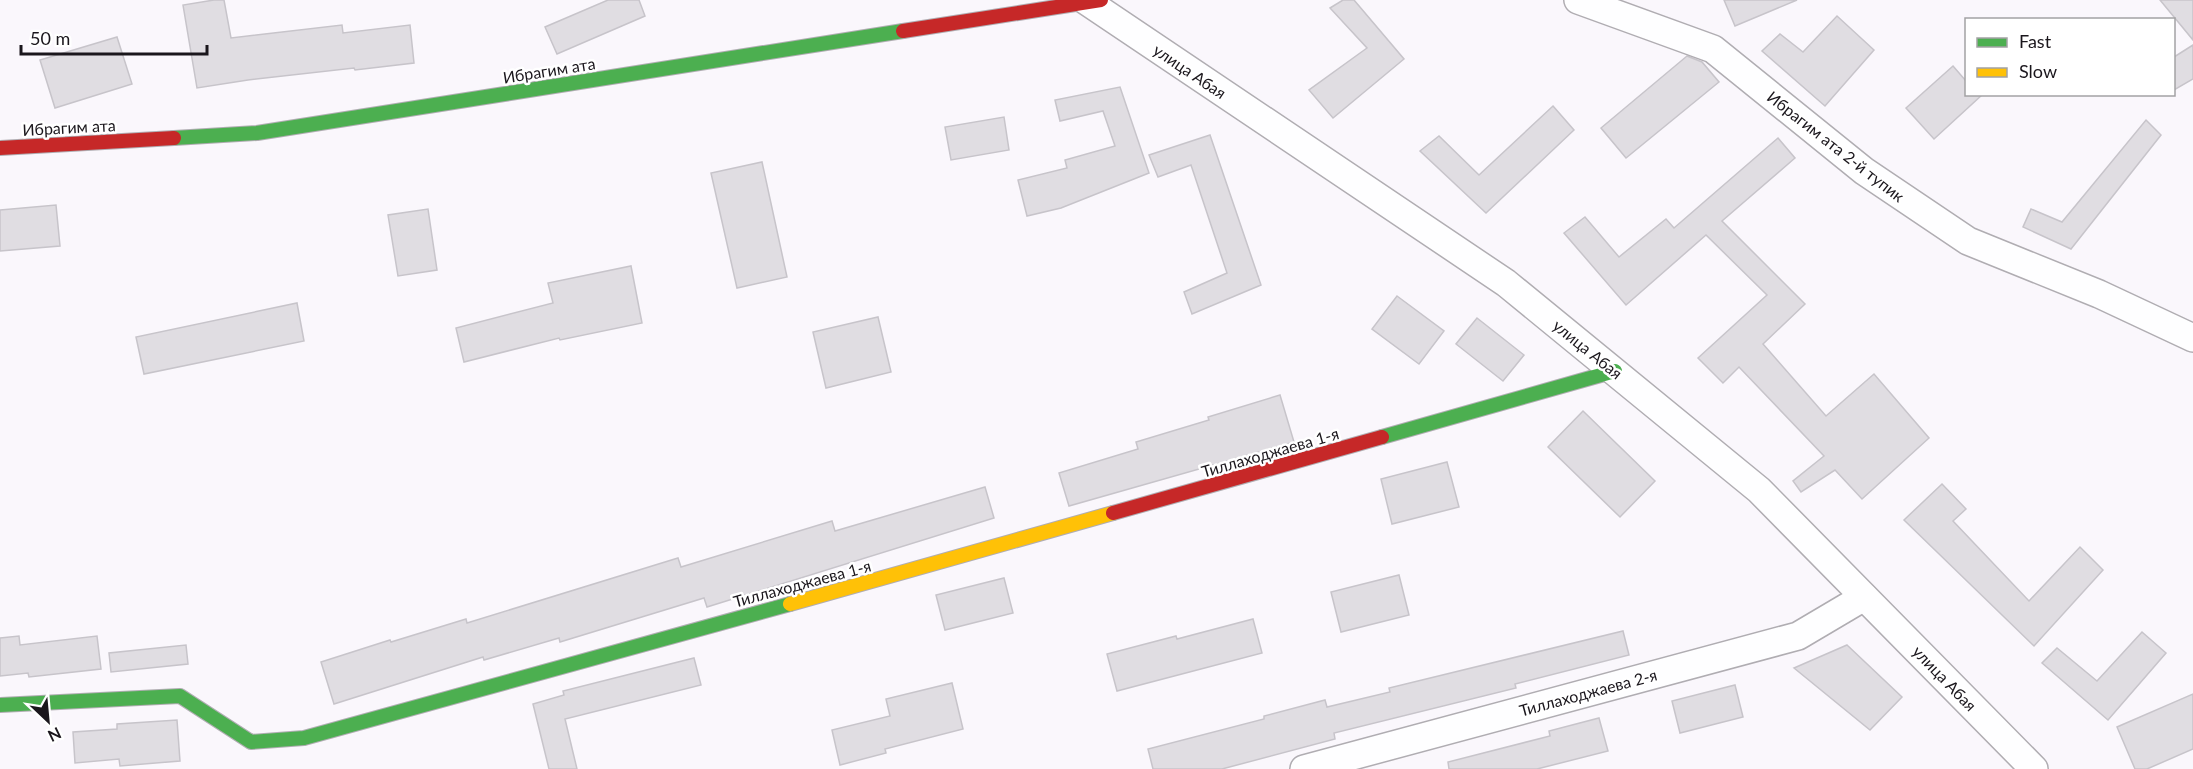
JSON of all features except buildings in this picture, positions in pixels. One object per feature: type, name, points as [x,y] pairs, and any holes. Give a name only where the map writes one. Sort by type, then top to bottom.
[{"type":"street","name":"Ибрагим ата 2-й тупик","points":[[1578,0],[1713,49],[1864,171],[1968,242],[2099,294],[2193,338]]},
{"type":"street","name":"Ибрагим ата","points":[[0,148],[257,133],[1091,1]]},
{"type":"street","name":"улица Абая","points":[[1091,1],[1506,282],[1759,490],[2034,769]]},
{"type":"street","name":"Тиллаходжаева 1-я","points":[[0,705],[180,696],[251,742],[304,738],[980,551],[1614,371]]},
{"type":"street","name":"Тиллаходжаева 2-я","points":[[1304,769],[1798,636],[1864,597]]},
{"type":"traffic: fast","points":[[174,138],[257,133],[903,31]]},
{"type":"traffic: fast","points":[[1382,437],[1615,371]]},
{"type":"traffic: fast","points":[[0,705],[180,696],[251,742],[304,738],[790,604]]},
{"type":"traffic: slow","points":[[790,604],[1113,513]]},
{"type":"traffic: jam","points":[[903,31],[1101,0]]},
{"type":"traffic: jam","points":[[0,148],[174,138]]},
{"type":"traffic: jam","points":[[1113,513],[1382,437]]}]
